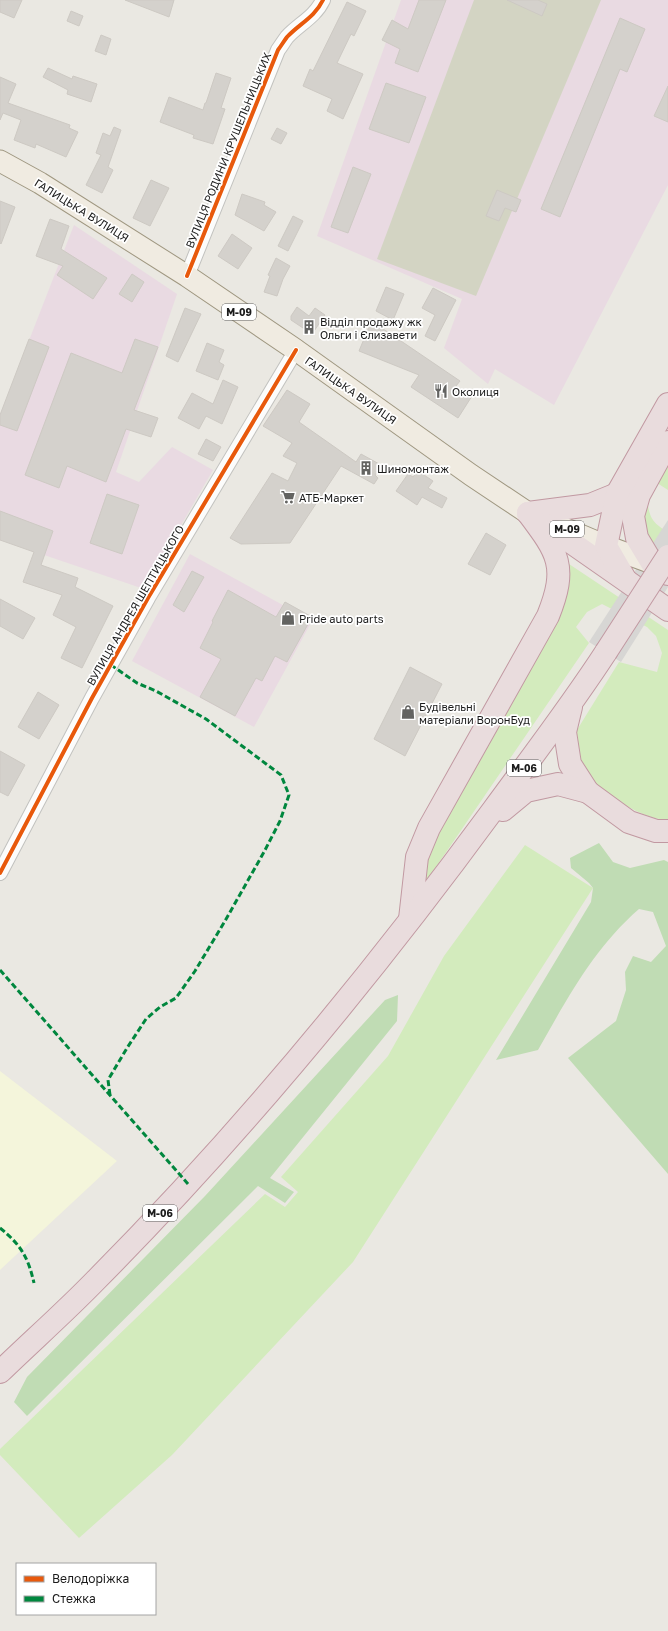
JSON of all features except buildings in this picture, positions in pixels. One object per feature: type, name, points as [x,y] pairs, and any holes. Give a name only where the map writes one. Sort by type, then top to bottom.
[{"type":"highway","points":[[625,579],[606,546],[617,494],[668,404]]},
{"type":"highway","points":[[663,564],[637,538],[633,516],[639,495],[668,442]]},
{"type":"highway","points":[[528,513],[590,505],[617,494]]},
{"type":"highway","points":[[528,513],[668,610]]},
{"type":"highway","points":[[410,920],[417,857],[429,828],[548,616],[556,596],[559,580],[558,562],[548,540],[528,513]]},
{"type":"highway","name":"М-06","points":[[0,1372],[96,1281],[188,1184],[310,1045],[410,920],[476,833],[572,702],[663,564]]},
{"type":"highway","points":[[572,702],[565,732],[570,764],[588,792],[629,822],[656,831],[668,831]]},
{"type":"highway","points":[[476,833],[526,791],[558,784],[588,792]]},
{"type":"main road","name":"ГАЛИЦЬКА ВУЛИЦЯ","points":[[0,161],[40,183],[187,276],[296,350],[471,475],[528,513],[606,546]]},
{"type":"main road","name":"М-09","points":[[606,546],[663,564]]},
{"type":"street","name":"ВУЛИЦЯ РОДИНИ КРУШЕЛЬНИЦЬКИХ","points":[[187,276],[278,50],[288,36],[308,20],[320,7],[323,0]]},
{"type":"street","name":"ВУЛИЦЯ АНДРЕЯ ШЕПТИЦЬКОГО","points":[[0,874],[92,698],[148,598],[296,350]]},
{"type":"shaded area","points":[[401,0],[668,0],[668,185],[554,405],[495,369],[488,384],[444,348],[462,299],[317,236]]},
{"type":"shaded area","points":[[474,0],[601,0],[476,296],[377,259]]},
{"type":"shaded area","points":[[74,225],[177,294],[116,472],[139,482],[172,447],[213,470],[144,589],[0,540],[0,415]]},
{"type":"shaded area","points":[[190,554],[312,621],[254,727],[132,661]]},
{"type":"shaded area","points":[[0,1071],[117,1161],[0,1270]]},
{"type":"green space","points":[[668,456],[668,490],[654,481]]},
{"type":"green space","points":[[646,495],[651,517],[657,525],[668,532],[649,548],[641,520]]},
{"type":"green space","points":[[566,562],[668,630],[668,819],[659,819],[648,816],[621,803],[586,778],[578,768],[572,738],[619,662],[657,672],[662,653],[656,636],[647,627],[602,604],[587,612],[576,627],[589,643],[423,886],[425,862]]},
{"type":"green space","points":[[599,843],[613,862],[630,868],[664,860],[668,862],[668,1174],[568,1058],[616,1021],[626,990],[625,972],[633,956],[651,962],[666,946],[653,912],[639,909],[608,940],[582,975],[538,1050],[496,1060],[591,902],[593,888],[571,868],[570,858]]},
{"type":"green space","points":[[525,845],[593,888],[353,1262],[172,1455],[79,1538],[0,1455],[0,1449],[265,1194],[285,1207],[298,1192],[281,1177],[388,1056],[444,956]]},
{"type":"green space","points":[[398,995],[397,1021],[270,1178],[294,1192],[285,1203],[258,1186],[27,1416],[14,1402],[27,1377],[205,1196],[385,1000]]},
{"type":"pier","points":[[668,520],[668,587],[621,662],[589,642]]},
{"type":"marked path","points":[[110,1095],[108,1080],[146,1019],[160,1007],[176,998],[195,971],[225,921],[280,821],[289,795],[281,775],[206,719],[156,691],[137,683],[111,665]]},
{"type":"marked path","points":[[0,970],[188,1184]]},
{"type":"marked path","points":[[0,1228],[23,1252],[34,1283]]},
{"type":"cycle path","points":[[187,276],[278,50],[287,37],[316,11],[323,0]]},
{"type":"cycle path","points":[[0,873],[92,698],[148,598],[296,350]]},
{"type":"place","name":"Відділ продажу жк Ольги і Єлизавети","points":[[309,327]]},
{"type":"place","name":"Околиця","points":[[441,391]]},
{"type":"place","name":"Шиномонтаж","points":[[366,468]]},
{"type":"place","name":"ATБ-Маркет","points":[[288,497]]},
{"type":"place","name":"Pride auto parts","points":[[288,618]]},
{"type":"place","name":"Будівельні матеріали ВоронБуд","points":[[408,712]]}]
